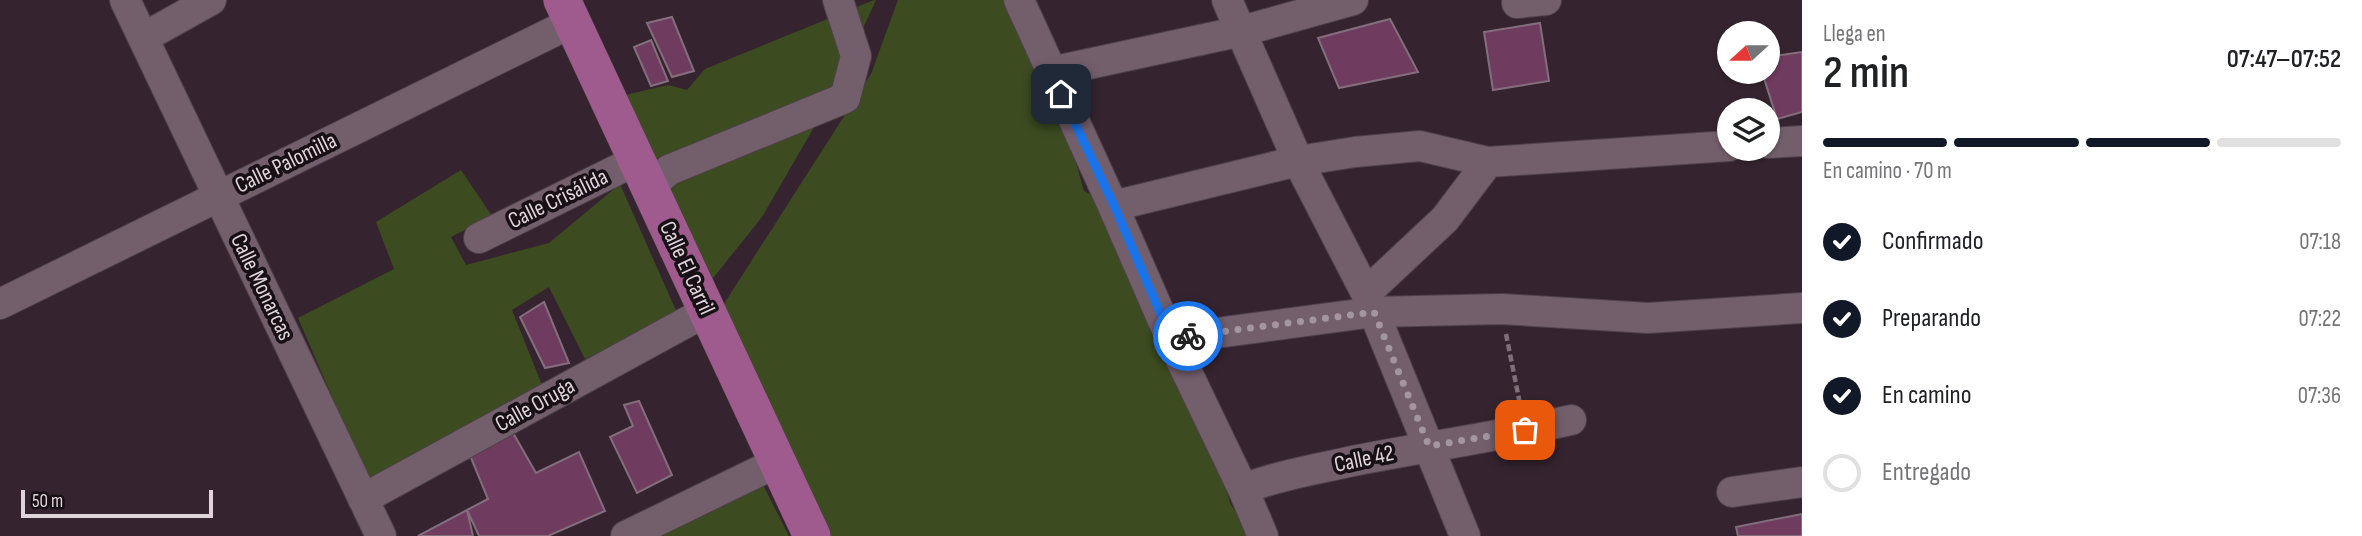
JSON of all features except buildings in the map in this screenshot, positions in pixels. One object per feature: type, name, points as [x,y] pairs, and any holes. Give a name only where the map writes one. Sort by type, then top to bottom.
[{"type":"main road","name":"Calle El Carril","points":[[567,11],[812,536]]},
{"type":"street","name":"Calle Monarcas","points":[[125,0],[381,536]]},
{"type":"street","points":[[143,38],[211,0]]},
{"type":"street","name":"Calle Crisálida","points":[[478,238],[643,173],[669,170],[845,98],[856,56],[838,0]]},
{"type":"street","points":[[1019,0],[1263,536]]},
{"type":"street","points":[[1227,0],[1298,161],[1370,303],[1465,536]]},
{"type":"street","points":[[1051,72],[1242,31],[1353,0]]},
{"type":"street","name":"Calle Palomilla","points":[[0,304],[218,196],[567,11]]},
{"type":"street","points":[[1780,142],[1802,141]]},
{"type":"street","points":[[1114,205],[1298,161],[1420,146],[1488,162],[1717,147]]},
{"type":"street","points":[[1370,303],[1445,219],[1488,162]]},
{"type":"street","points":[[1171,338],[1370,303],[1648,318],[1802,308]]},
{"type":"street","name":"Calle Oruga","points":[[363,499],[707,311]]},
{"type":"street","name":"Calle 42","points":[[1243,489],[1282,476],[1571,420]]},
{"type":"street","points":[[626,536],[778,462]]},
{"type":"street","points":[[1732,492],[1802,482]]},
{"type":"path","points":[[1502,309],[1525,430]]},
{"type":"green space","points":[[874,0],[831,98],[762,217],[706,287],[617,97],[668,85],[687,90],[705,69]]},
{"type":"green space","points":[[898,0],[1007,0],[1051,76],[1084,191],[1111,205],[1218,456],[1230,503],[1251,536],[815,536],[713,321],[871,74]]},
{"type":"green space","points":[[461,170],[492,216],[451,237],[466,265],[549,243],[620,184],[678,315],[585,359],[549,287],[512,310],[542,385],[369,482],[298,318],[394,269],[376,222]]},
{"type":"green space","points":[[762,483],[789,536],[653,536]]},
{"type":"way so far","points":[[1188,336],[1374,312],[1429,446],[1525,430]]},
{"type":"route","points":[[1061,94],[1114,205],[1171,338],[1188,336]]}]
